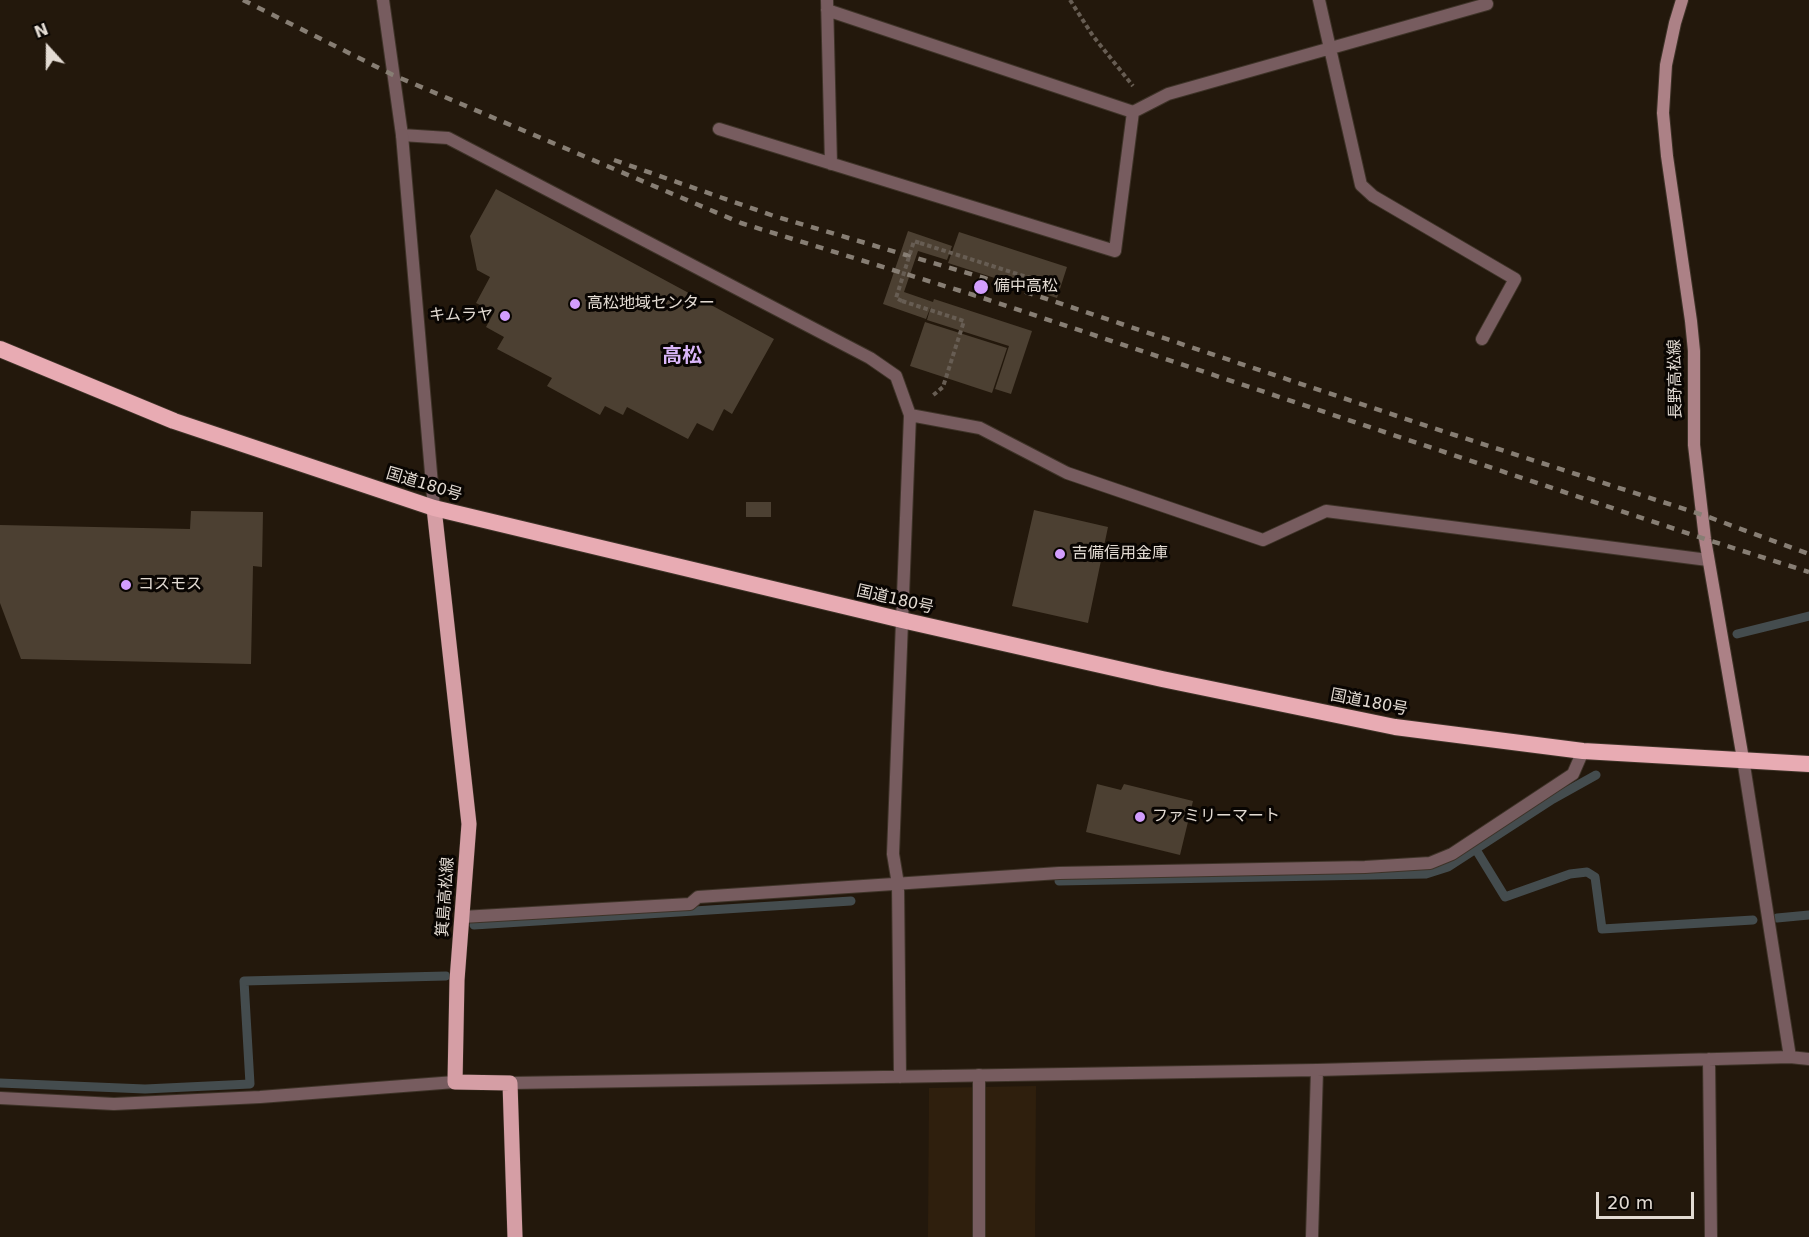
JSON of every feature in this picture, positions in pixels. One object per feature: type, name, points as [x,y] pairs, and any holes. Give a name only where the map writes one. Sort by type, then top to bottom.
[{"type":"highway","name":"国道180号","points":[[0,349],[174,421],[434,508],[902,620],[1151,676],[1395,727],[1583,751],[1809,764]]},
{"type":"main road","name":"長野高松線","points":[[1682,0],[1674,23],[1666,65],[1663,113],[1691,321],[1694,351],[1694,446],[1708,560],[1743,759]]},
{"type":"main road","name":"箕島高松線","points":[[434,508],[469,824],[457,980],[455,1082]]},
{"type":"main road","points":[[455,1082],[510,1083],[515,1237]]},
{"type":"street","points":[[382,0],[402,135],[434,508]]},
{"type":"street","points":[[1319,0],[1361,185],[1373,196],[1515,279],[1482,339]]},
{"type":"street","points":[[831,164],[827,5],[1133,112],[1168,94],[1487,4]]},
{"type":"street","points":[[719,129],[1115,251],[1133,112]]},
{"type":"street","points":[[402,135],[448,138],[870,358],[896,376],[910,415],[893,854],[898,884],[900,1077]]},
{"type":"street","points":[[910,415],[980,428],[1067,473],[1263,540],[1326,511],[1708,560]]},
{"type":"street","points":[[462,917],[690,904],[698,897],[1059,873],[1365,867],[1430,863],[1452,854],[1478,838],[1573,774],[1583,751]]},
{"type":"street","points":[[1743,759],[1790,1057]]},
{"type":"street","points":[[510,1083],[1317,1070],[1790,1057],[1809,1059]]},
{"type":"street","points":[[1709,1059],[1711,1237]]},
{"type":"street","points":[[1312,1237],[1317,1070]]},
{"type":"street","points":[[979,1075],[979,1237]]},
{"type":"street","points":[[0,1098],[114,1104],[260,1097],[455,1082]]},
{"type":"path","points":[[1070,0],[1093,36],[1149,104]]},
{"type":"path","points":[[910,415],[943,387],[964,321],[896,298],[914,241],[1052,285]]},
{"type":"shaded area","points":[[1036,1086],[1035,1237],[928,1237],[929,1088]]},
{"type":"building","points":[[496,189],[774,339],[732,414],[724,409],[713,431],[697,423],[688,439],[627,407],[623,415],[605,406],[600,415],[547,386],[552,378],[497,349],[504,337],[486,327],[494,312],[476,303],[490,277],[477,270],[470,236]]},
{"type":"building","points":[[908,231],[952,246],[947,260],[918,251],[904,292],[933,302],[934,299],[1032,331],[1011,394],[995,389],[1009,346],[927,320],[931,306],[926,319],[883,304]]},
{"type":"building","points":[[959,232],[1067,267],[1057,298],[948,263]]},
{"type":"building","points":[[925,322],[1007,348],[992,393],[910,366]]},
{"type":"building","points":[[746,502],[771,502],[771,517],[746,517]]},
{"type":"building","points":[[1034,510],[1108,527],[1088,623],[1012,606]]},
{"type":"building","name":"コスモス","points":[[191,511],[263,512],[262,567],[253,566],[251,664],[21,659],[0,603],[0,525],[190,529]]},
{"type":"building","name":"ファミリーマート","points":[[1097,784],[1121,790],[1124,784],[1193,801],[1180,855],[1086,832]]},
{"type":"waterway","points":[[1737,634],[1809,616]]},
{"type":"waterway","points":[[1059,881],[1426,874],[1448,867],[1553,799],[1596,775]]},
{"type":"waterway","points":[[1475,848],[1505,897],[1570,874],[1587,872],[1595,877],[1602,929],[1753,920]]},
{"type":"waterway","points":[[474,925],[851,901]]},
{"type":"waterway","points":[[1777,918],[1809,915]]},
{"type":"waterway","points":[[0,1083],[145,1089],[250,1084],[244,981],[446,976]]},
{"type":"railway","points":[[243,0],[393,75],[741,223],[977,296],[1809,572]]},
{"type":"railway","points":[[614,160],[774,216],[984,278],[1430,427],[1703,515],[1809,554]]},
{"type":"place","name":"備中高松","points":[[981,287]]},
{"type":"place","name":"高松地域センター","points":[[575,304]]},
{"type":"place","name":"キムラヤ","points":[[505,316]]},
{"type":"place","name":"吉備信用金庫","points":[[1060,554]]},
{"type":"place","name":"コスモス","points":[[126,585]]},
{"type":"place","name":"ファミリーマート","points":[[1140,817]]},
{"type":"district","name":"高松","points":[[682,357]]}]
